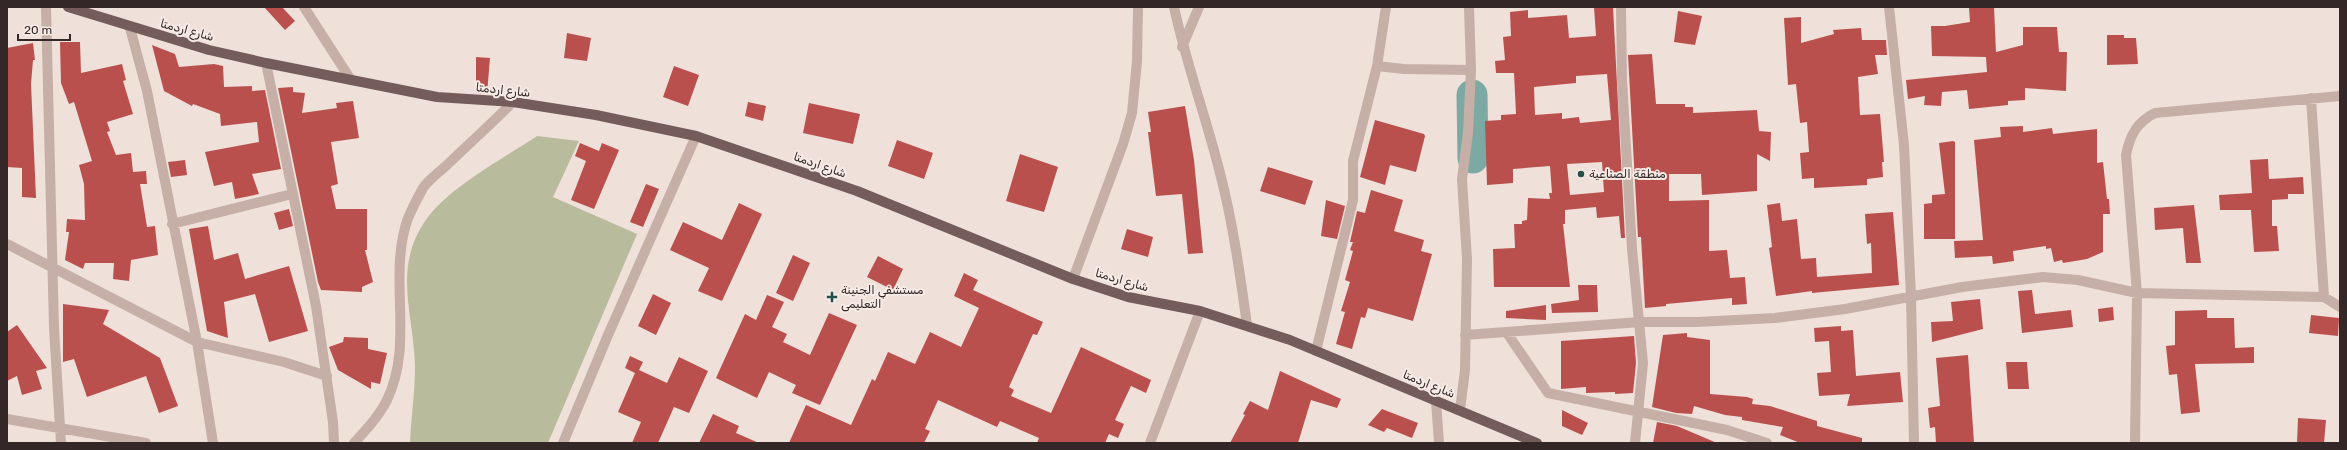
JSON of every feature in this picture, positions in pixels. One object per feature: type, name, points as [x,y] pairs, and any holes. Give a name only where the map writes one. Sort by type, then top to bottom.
[{"type":"main road","name":"شارع اردمتا","points":[[68,7],[130,28],[209,50],[266,63],[437,97],[513,102],[603,116],[696,136],[857,191],[1073,279],[1128,298],[1200,311],[1247,325],[1316,351],[1537,443]]},
{"type":"street","points":[[46,7],[54,328],[62,443]]},
{"type":"street","points":[[304,7],[351,80]]},
{"type":"street","points":[[1073,279],[1123,144],[1132,113],[1137,61],[1138,7]]},
{"type":"street","points":[[1174,7],[1182,47],[1228,204],[1235,239],[1247,325]]},
{"type":"street","points":[[1182,47],[1199,7]]},
{"type":"street","points":[[1316,351],[1353,200],[1353,161],[1376,66],[1386,7]]},
{"type":"street","points":[[1460,410],[1465,370],[1466,259],[1462,179],[1468,133],[1471,70],[1469,7]]},
{"type":"street","points":[[1622,7],[1622,80],[1632,242],[1643,363],[1640,412],[1635,443]]},
{"type":"street","points":[[1889,7],[1904,145],[1911,297],[1914,443]]},
{"type":"street","points":[[130,28],[147,91],[172,224],[197,342],[213,443]]},
{"type":"street","points":[[266,63],[316,306],[327,376],[334,443]]},
{"type":"street","points":[[1376,66],[1404,69],[1471,70]]},
{"type":"street","points":[[2135,443],[2137,293],[2126,155],[2129,140],[2135,127],[2144,118],[2155,113],[2340,96]]},
{"type":"street","points":[[2311,98],[2324,298]]},
{"type":"street","points":[[354,443],[373,421],[386,401],[395,381],[400,357],[402,324],[400,280],[401,248],[408,218],[424,188],[513,102]]},
{"type":"street","points":[[563,443],[608,335],[696,136]]},
{"type":"street","points":[[172,224],[292,194]]},
{"type":"street","points":[[7,244],[197,342],[284,362],[327,376]]},
{"type":"street","points":[[1465,335],[1640,322],[1697,322],[1775,318],[1845,309],[1962,287],[2043,277],[2078,280],[2137,293],[2324,298],[2340,307]]},
{"type":"street","points":[[1150,443],[1200,311]]},
{"type":"street","points":[[1507,333],[1548,393],[1727,430],[1767,443]]},
{"type":"street","points":[[1436,401],[1439,443]]},
{"type":"street","points":[[7,419],[146,443]]},
{"type":"green space","points":[[537,136],[579,141],[553,197],[637,234],[548,443],[410,443],[415,367],[407,290],[407,272],[410,254],[417,236],[428,217],[450,194],[479,173]]},
{"type":"building","points":[[264,7],[282,7],[295,21],[285,30]]},
{"type":"building","points":[[1594,7],[1613,7],[1625,238],[1621,238],[1619,216],[1597,218],[1596,207],[1565,210],[1565,224],[1563,224],[1570,287],[1494,287],[1493,249],[1515,248],[1514,224],[1522,224],[1522,221],[1527,220],[1528,198],[1550,199],[1549,193],[1552,193],[1550,166],[1513,169],[1513,183],[1487,185],[1485,121],[1501,120],[1501,115],[1516,114],[1514,73],[1496,73],[1495,61],[1505,60],[1503,37],[1511,36],[1510,12],[1528,10],[1528,18],[1567,15],[1569,38],[1596,36]],"holes":[[[1607,74],[1611,120],[1580,123],[1579,117],[1562,119],[1562,113],[1535,115],[1534,87],[1576,83],[1576,76]],[[1602,162],[1604,192],[1570,195],[1567,164]]]},
{"type":"building","points":[[1969,7],[1994,7],[1996,52],[2023,45],[2023,27],[2057,27],[2059,52],[2067,52],[2066,91],[2025,88],[2025,100],[2008,101],[2008,105],[1969,109],[1967,90],[1942,92],[1941,106],[1924,105],[1925,96],[1908,99],[1906,80],[1987,72],[1986,57],[1932,56],[1931,26],[1945,26],[1970,22]]},
{"type":"building","points":[[1678,11],[1702,16],[1695,45],[1674,42]]},
{"type":"building","points":[[1801,17],[1801,43],[1834,34],[1833,30],[1861,28],[1862,40],[1886,40],[1887,55],[1875,55],[1878,74],[1858,77],[1860,115],[1880,114],[1884,162],[1882,162],[1883,177],[1867,179],[1867,185],[1814,188],[1814,178],[1802,179],[1800,153],[1809,152],[1807,122],[1800,123],[1796,84],[1788,85],[1784,18]]},
{"type":"building","points":[[567,33],[591,38],[587,61],[564,58]]},
{"type":"building","points":[[2107,35],[2124,35],[2124,38],[2136,38],[2138,64],[2107,65]]},
{"type":"building","points":[[60,42],[80,42],[81,73],[122,64],[126,80],[123,81],[133,114],[107,122],[110,131],[107,132],[116,155],[131,153],[133,172],[146,171],[147,184],[140,184],[147,227],[155,226],[158,255],[131,260],[129,281],[113,279],[114,263],[85,263],[83,269],[65,260],[69,232],[66,232],[67,219],[85,220],[84,184],[79,165],[92,161],[74,102],[69,104],[61,83]]},
{"type":"building","points":[[33,43],[35,60],[33,60],[31,84],[36,198],[22,197],[22,168],[7,167],[7,48]]},
{"type":"building","points":[[152,45],[175,54],[179,67],[214,64],[223,66],[224,87],[252,86],[252,91],[265,90],[281,169],[252,174],[259,194],[235,199],[232,182],[214,186],[205,152],[259,142],[257,122],[221,126],[220,114],[193,104],[192,106],[164,91]]},
{"type":"building","points":[[1652,54],[1656,104],[1685,104],[1685,107],[1693,107],[1693,113],[1757,110],[1759,131],[1771,132],[1770,161],[1757,154],[1757,191],[1702,195],[1701,174],[1669,174],[1669,201],[1709,200],[1709,251],[1727,250],[1730,278],[1745,277],[1747,304],[1732,305],[1732,298],[1666,304],[1666,306],[1645,308],[1641,237],[1638,237],[1628,55]]},
{"type":"building","points":[[476,57],[490,58],[487,94],[476,93]]},
{"type":"building","points":[[674,66],[699,75],[688,106],[663,97]]},
{"type":"building","points":[[293,87],[293,92],[305,93],[302,113],[337,108],[336,103],[353,101],[359,138],[331,142],[338,184],[331,186],[336,209],[367,209],[367,250],[365,250],[373,282],[362,287],[362,292],[321,290],[318,282],[278,88]]},
{"type":"building","points":[[748,102],[766,106],[763,121],[745,116]]},
{"type":"building","points":[[809,103],[860,114],[853,144],[803,133]]},
{"type":"building","points":[[1185,106],[1194,160],[1203,253],[1188,254],[1182,194],[1156,196],[1148,132],[1151,132],[1148,112]]},
{"type":"building","points":[[1375,120],[1424,134],[1425,136],[1416,172],[1390,165],[1385,185],[1360,177]]},
{"type":"building","points":[[2023,126],[2023,132],[2052,128],[2053,134],[2097,129],[2097,163],[2103,162],[2110,214],[2103,214],[2103,252],[2087,259],[2063,263],[2062,260],[2054,262],[2051,248],[2046,249],[2046,246],[2013,251],[2014,261],[1993,264],[1992,256],[1955,258],[1954,241],[1983,240],[1974,140],[2001,137],[2000,127]]},
{"type":"building","points":[[897,140],[933,153],[924,179],[888,166]]},
{"type":"building","points":[[1955,142],[1955,239],[1924,239],[1924,204],[1932,203],[1932,195],[1945,194],[1939,143]]},
{"type":"building","points":[[580,143],[599,151],[602,143],[619,150],[594,209],[571,200],[586,161],[575,156]]},
{"type":"building","points":[[1020,154],[1058,167],[1044,212],[1006,201]]},
{"type":"building","points":[[2268,159],[2269,179],[2303,177],[2304,194],[2288,194],[2288,199],[2272,200],[2272,226],[2277,226],[2279,251],[2254,252],[2251,210],[2220,210],[2219,195],[2252,193],[2250,160]]},
{"type":"building","points":[[185,160],[187,175],[171,177],[168,162]]},
{"type":"building","points":[[1268,167],[1313,181],[1305,205],[1260,191]]},
{"type":"building","points":[[646,184],[659,189],[643,227],[630,222]]},
{"type":"building","points":[[1371,190],[1403,200],[1394,231],[1424,240],[1421,251],[1432,254],[1413,321],[1368,308],[1365,318],[1361,317],[1352,349],[1336,344],[1345,312],[1341,311],[1350,282],[1345,280],[1353,251],[1350,250],[1353,242],[1350,242],[1357,211],[1365,213]]},
{"type":"building","points":[[1326,200],[1345,206],[1337,239],[1321,236]]},
{"type":"building","points":[[739,203],[762,214],[722,301],[698,291],[709,268],[670,250],[683,222],[722,240]]},
{"type":"building","points":[[1780,203],[1782,221],[1797,219],[1801,259],[1816,258],[1817,277],[1872,273],[1871,243],[1867,244],[1865,214],[1893,212],[1899,285],[1812,293],[1812,291],[1776,296],[1769,248],[1772,247],[1767,205]]},
{"type":"building","points":[[2194,205],[2201,263],[2186,263],[2183,228],[2155,230],[2154,208]]},
{"type":"building","points":[[289,209],[293,226],[279,230],[274,213]]},
{"type":"building","points":[[208,226],[214,260],[238,253],[245,279],[289,266],[308,331],[269,342],[255,294],[224,302],[228,338],[207,331],[189,229]]},
{"type":"building","points":[[1127,229],[1153,237],[1148,257],[1121,249]]},
{"type":"building","points":[[793,255],[810,263],[793,301],[776,293]]},
{"type":"building","points":[[878,256],[903,269],[893,290],[867,277]]},
{"type":"building","points":[[964,273],[978,280],[973,290],[1043,322],[1037,335],[1033,334],[1009,387],[1014,390],[1011,396],[1051,413],[1081,347],[1151,380],[1146,393],[1131,386],[1115,420],[1124,424],[1118,438],[1109,434],[1105,443],[1037,443],[1039,438],[1000,421],[997,427],[938,400],[925,429],[930,431],[924,443],[789,443],[806,405],[851,425],[872,379],[875,381],[888,352],[915,364],[930,332],[961,347],[979,308],[954,296]]},
{"type":"building","points":[[1578,285],[1597,285],[1598,312],[1552,313],[1551,304],[1579,300]]},
{"type":"building","points":[[2032,290],[2035,314],[2071,310],[2073,327],[2022,333],[2018,291]]},
{"type":"building","points":[[653,294],[671,303],[656,335],[638,326]]},
{"type":"building","points":[[767,295],[784,302],[772,327],[787,334],[783,342],[810,355],[829,313],[857,325],[820,405],[792,393],[796,385],[769,372],[757,398],[716,378],[745,314],[756,320]]},
{"type":"building","points":[[1980,299],[1983,329],[1932,342],[1931,322],[1953,321],[1951,302]]},
{"type":"building","points":[[63,304],[109,310],[103,324],[160,358],[178,406],[159,413],[146,376],[87,397],[74,359],[63,362]]},
{"type":"building","points":[[1546,305],[1546,320],[1506,318],[1506,311]]},
{"type":"building","points":[[2113,307],[2114,320],[2099,322],[2098,309]]},
{"type":"building","points":[[2207,310],[2207,318],[2234,318],[2235,348],[2254,347],[2254,363],[2195,364],[2200,412],[2181,414],[2177,374],[2169,375],[2166,346],[2175,345],[2175,311]]},
{"type":"building","points":[[2311,315],[2339,318],[2338,336],[2309,333]]},
{"type":"building","points":[[17,325],[47,368],[36,371],[42,389],[22,395],[17,376],[7,381],[7,332]]},
{"type":"building","points":[[1841,326],[1841,331],[1853,330],[1856,376],[1900,372],[1903,402],[1847,406],[1850,394],[1819,396],[1817,373],[1831,372],[1829,341],[1815,342],[1814,328]]},
{"type":"building","points":[[1687,333],[1687,337],[1710,340],[1710,394],[1747,397],[1753,399],[1752,404],[1770,406],[1817,421],[1817,426],[1862,438],[1862,443],[1800,443],[1780,435],[1783,427],[1742,420],[1742,417],[1725,415],[1694,406],[1692,414],[1676,413],[1652,407],[1663,335]]},
{"type":"building","points":[[1634,336],[1636,363],[1633,393],[1586,393],[1586,387],[1561,389],[1561,341]]},
{"type":"building","points":[[344,337],[368,338],[368,349],[387,353],[380,384],[371,382],[371,389],[338,370],[329,347],[343,342]]},
{"type":"building","points":[[1968,355],[1974,443],[1936,443],[1935,427],[1930,428],[1928,408],[1940,406],[1936,358]]},
{"type":"building","points":[[630,356],[643,362],[639,370],[667,383],[679,357],[708,371],[689,413],[674,407],[658,443],[632,443],[641,422],[618,412],[635,373],[625,368]]},
{"type":"building","points":[[2006,362],[2027,362],[2029,389],[2008,389]]},
{"type":"building","points":[[1280,371],[1341,399],[1337,408],[1311,400],[1298,443],[1230,443],[1245,415],[1243,414],[1250,401],[1268,410]]},
{"type":"building","points":[[1382,409],[1418,423],[1412,438],[1387,428],[1384,432],[1368,425]]},
{"type":"building","points":[[1562,410],[1588,423],[1582,435],[1562,426]]},
{"type":"building","points":[[713,414],[739,426],[736,433],[759,443],[699,443]]},
{"type":"building","points":[[2298,418],[2326,420],[2324,443],[2297,443]]},
{"type":"building","points":[[1657,422],[1677,426],[1717,443],[1653,443]]},
{"type":"waterway","points":[[1472,95],[1473,158]]},
{"type":"place","name":"منطقة الصناعية","points":[[1581,174]]},
{"type":"place","name":"مستشفي الجنينة التعليمى","points":[[832,297]]}]
